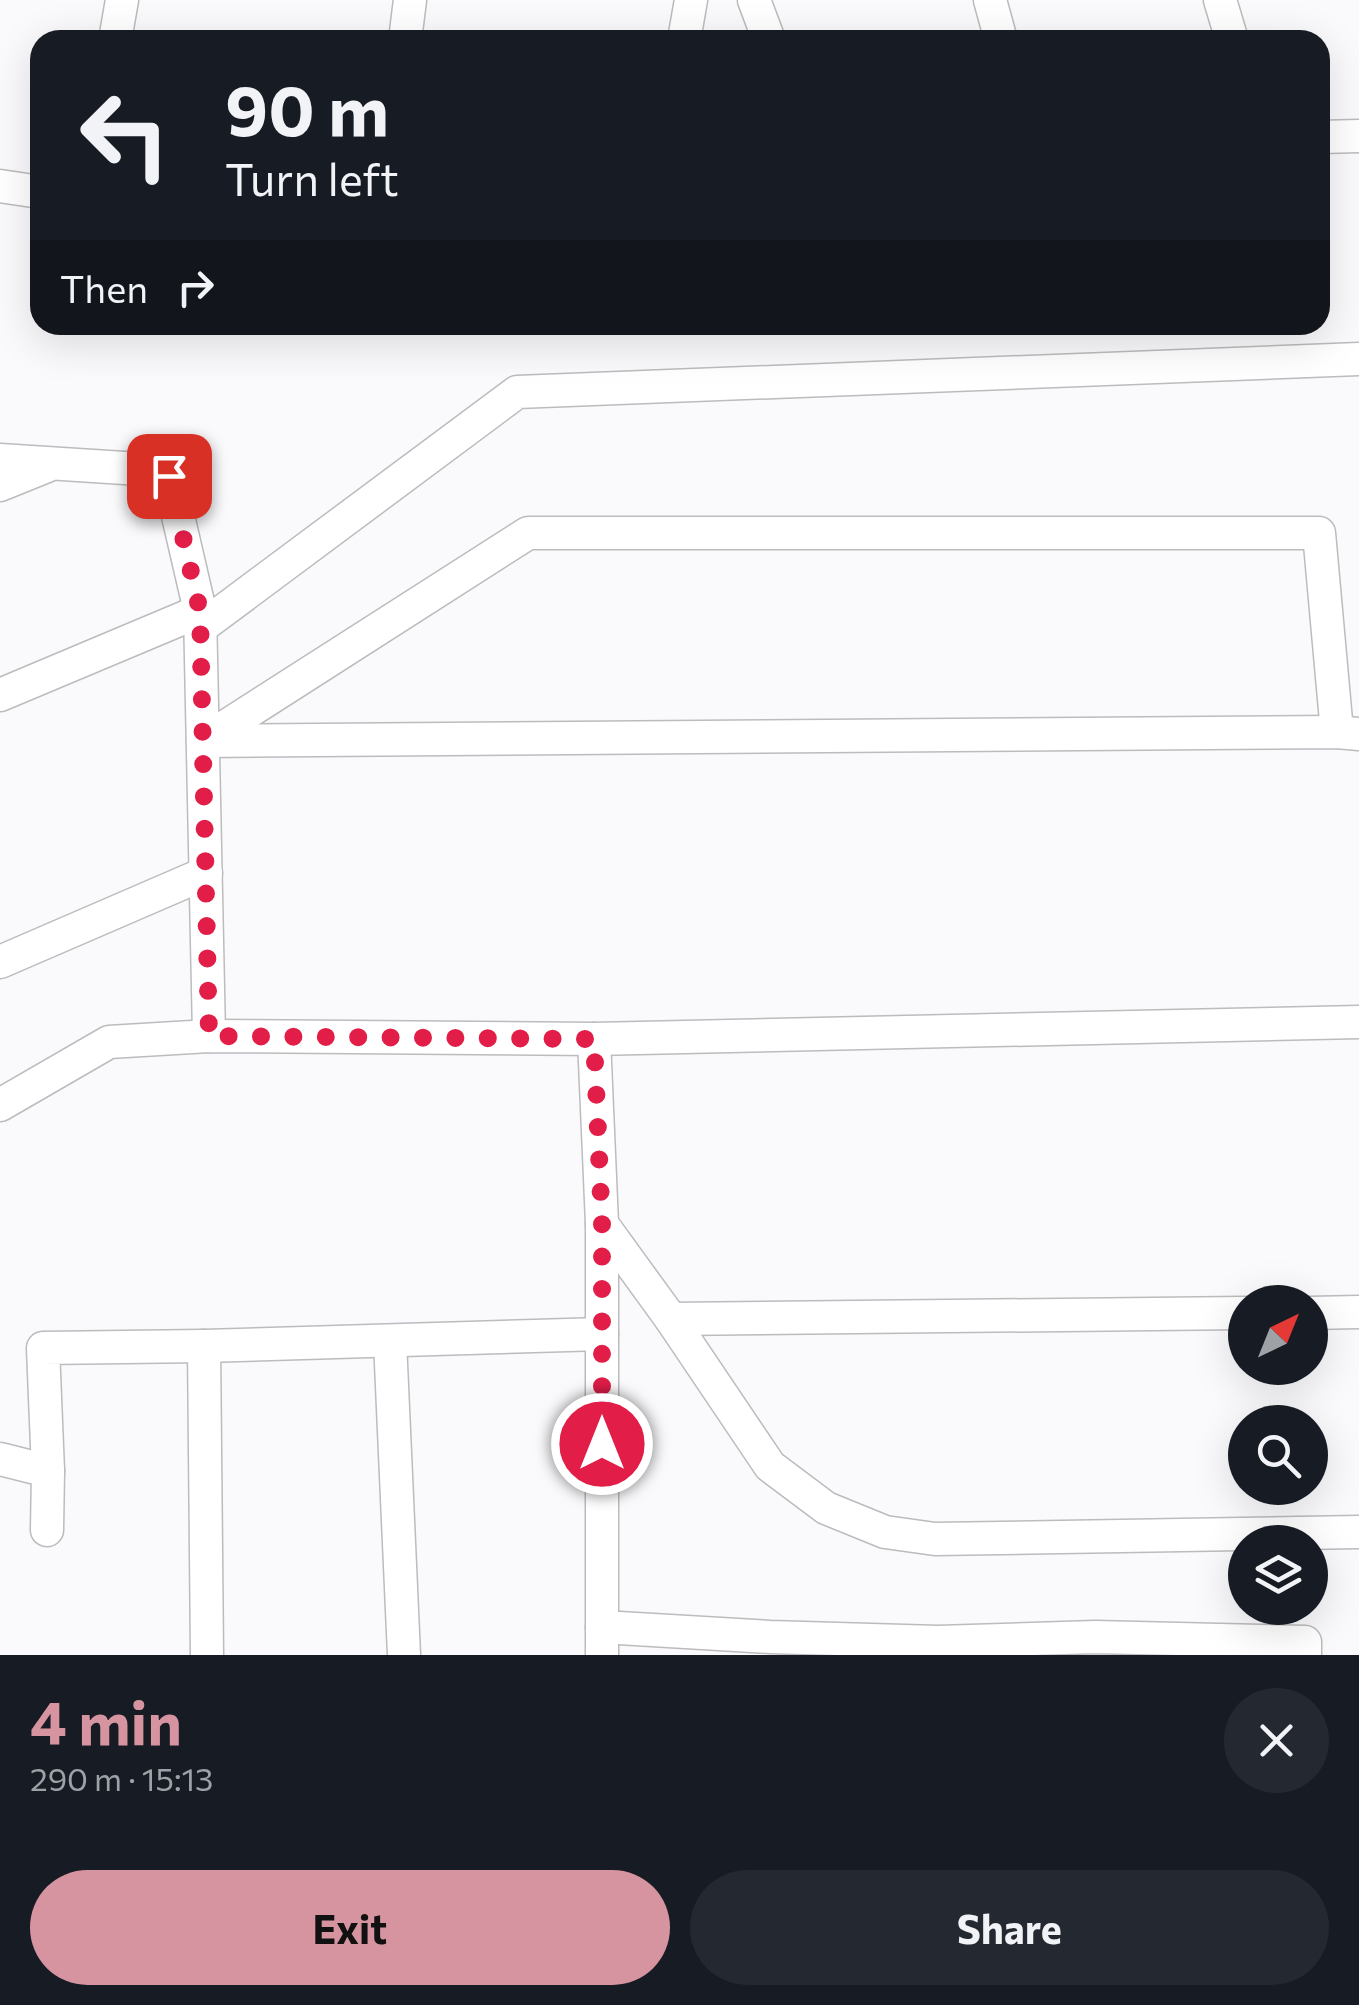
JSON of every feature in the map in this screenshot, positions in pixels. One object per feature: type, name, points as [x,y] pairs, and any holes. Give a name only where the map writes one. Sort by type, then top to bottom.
[{"type":"street","points":[[117,30],[122,0]]},
{"type":"street","points":[[406,30],[410,0]]},
{"type":"street","points":[[686,30],[692,0]]},
{"type":"street","points":[[754,0],[765,30]]},
{"type":"street","points":[[990,0],[998,30]]},
{"type":"street","points":[[1220,0],[1229,30]]},
{"type":"street","points":[[1330,137],[1359,136]]},
{"type":"street","points":[[0,186],[30,190]]},
{"type":"street","points":[[0,695],[200,620],[518,392],[1359,359]]},
{"type":"street","points":[[0,460],[156,470],[169,476],[200,620],[209,1036]]},
{"type":"street","points":[[0,485],[51,464]]},
{"type":"street","points":[[528,533],[1319,534],[1348,733],[202,741],[528,533]]},
{"type":"street","points":[[0,962],[206,873]]},
{"type":"street","points":[[0,1106],[110,1042],[209,1036],[594,1039],[1359,1022]]},
{"type":"street","points":[[594,1039],[602,1224],[602,1641],[938,1648],[1305,1642],[1306,1655]]},
{"type":"street","points":[[602,1224],[770,1466],[826,1508],[885,1532],[935,1538],[1359,1532]]},
{"type":"street","points":[[1328,1313],[1359,1312]]},
{"type":"street","points":[[671,1319],[1228,1314]]},
{"type":"street","points":[[47,1530],[43,1348],[602,1334]]},
{"type":"street","points":[[390,1341],[404,1655]]},
{"type":"street","points":[[204,1346],[207,1655]]},
{"type":"street","points":[[0,1458],[48,1471]]},
{"type":"route","points":[[169,476],[200,611],[209,1036],[594,1039],[602,1224],[602,1444]]}]
